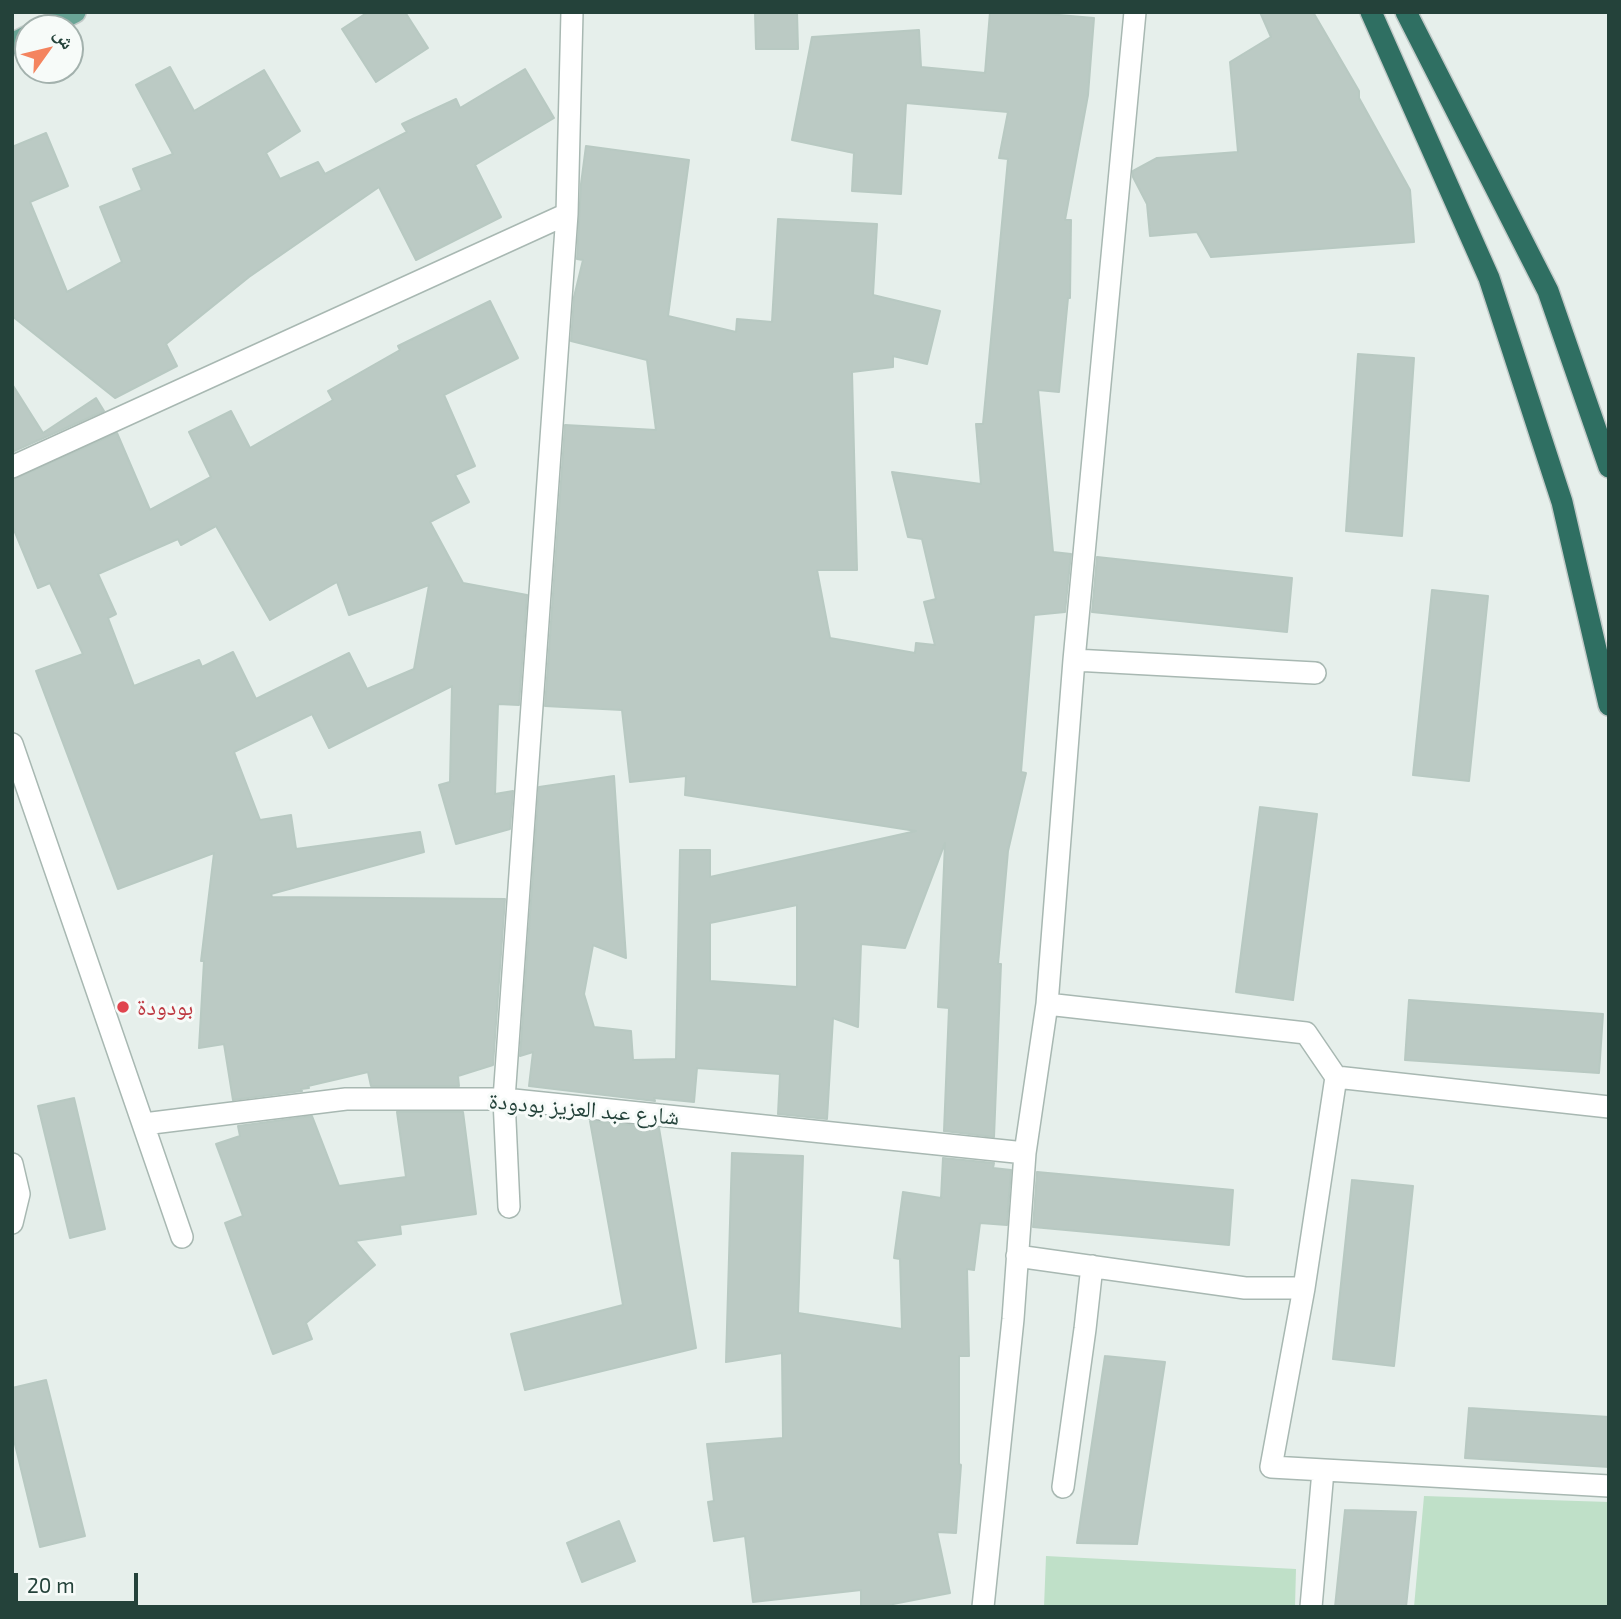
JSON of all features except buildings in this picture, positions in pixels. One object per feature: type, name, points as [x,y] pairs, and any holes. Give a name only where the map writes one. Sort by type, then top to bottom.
[{"type":"highway","points":[[1371,12],[1489,278],[1562,502],[1609,705]]},
{"type":"highway","points":[[1406,12],[1548,291],[1609,467]]},
{"type":"highway","points":[[1418,12],[1446,89]]},
{"type":"street","points":[[509,1207],[504,1099],[567,214],[572,12]]},
{"type":"street","points":[[983,1607],[1013,1319],[1025,1153],[1047,1004],[1074,660],[1135,12]]},
{"type":"street","points":[[12,467],[567,214]]},
{"type":"street","points":[[1074,660],[1315,673]]},
{"type":"street","points":[[12,744],[182,1237]]},
{"type":"street","points":[[1047,1004],[1306,1033],[1336,1077],[1304,1289],[1271,1467],[1609,1486]]},
{"type":"street","points":[[1336,1077],[1609,1107]]},
{"type":"street","name":"شارع عبد العزيز بودودة","points":[[144,1124],[346,1098],[504,1099],[1025,1153]]},
{"type":"street","points":[[12,1164],[19,1194],[12,1223]]},
{"type":"street","points":[[1017,1256],[1245,1288],[1304,1289]]},
{"type":"street","points":[[1063,1487],[1091,1266]]},
{"type":"street","points":[[1311,1607],[1323,1471]]},
{"type":"green space","points":[[1424,1496],[1609,1502],[1609,1607],[1414,1607]]},
{"type":"green space","points":[[1046,1556],[1296,1569],[1295,1607],[1044,1607]]},
{"type":"place","name":"بودودة","points":[[123,1007]]}]
